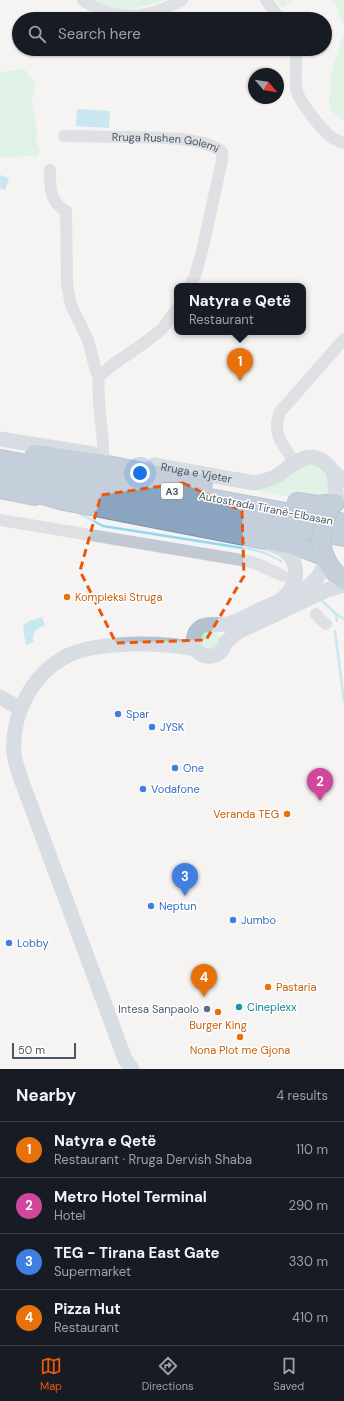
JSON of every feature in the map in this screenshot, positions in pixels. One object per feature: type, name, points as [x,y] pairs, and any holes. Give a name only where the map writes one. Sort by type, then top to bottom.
[{"type":"highway","points":[[0,450],[103,464],[311,505],[336,503]]},
{"type":"highway","name":"Autostrada Tiranë-Elbasan","points":[[0,460],[344,523]]},
{"type":"highway","name":"Autostrada Tiranë-Elbasan","points":[[0,476],[344,537]]},
{"type":"highway","points":[[0,484],[64,502]]},
{"type":"highway","points":[[0,489],[260,539],[280,541],[324,555]]},
{"type":"highway","points":[[336,503],[323,524],[321,538],[324,555],[335,573],[344,580]]},
{"type":"main road","name":"Rruga e Vjeter","points":[[0,439],[103,455],[254,483],[266,481],[278,475],[294,462],[306,458],[317,458],[323,461],[339,477],[336,503]]},
{"type":"main road","points":[[260,539],[285,550],[291,557],[295,566],[295,580],[291,589],[281,600]]},
{"type":"main road","points":[[216,626],[233,623],[309,587],[316,580],[324,555]]},
{"type":"main road","points":[[195,633],[193,640],[195,649],[205,656],[213,656],[222,650],[225,644],[238,632],[327,590],[344,585]]},
{"type":"main road","points":[[168,645],[195,633],[202,626],[209,624],[221,629],[224,633],[225,644]]},
{"type":"main road","points":[[127,1066],[21,779],[14,752],[17,723],[20,710],[28,694],[40,678],[54,665],[68,656],[94,648],[121,645],[168,645],[195,649]]},
{"type":"main road","points":[[0,698],[20,710]]},
{"type":"street","points":[[83,0],[107,12]]},
{"type":"street","points":[[154,12],[182,0]]},
{"type":"street","points":[[266,0],[275,12]]},
{"type":"street","points":[[296,56],[296,83],[297,92],[300,99],[326,132],[336,140],[344,143]]},
{"type":"street","name":"Rruga Rushen Golemi","points":[[64,136],[175,138],[210,144],[217,147],[222,152],[222,160],[203,248],[192,283]]},
{"type":"street","points":[[50,170],[50,191],[59,207],[66,211],[67,284],[71,305],[88,340],[96,371],[99,376],[98,397],[103,455]]},
{"type":"street","points":[[99,376],[162,329],[174,313]]},
{"type":"street","points":[[294,462],[276,429],[280,412],[344,339]]},
{"type":"street","points":[[0,520],[247,561],[260,565],[283,576]]},
{"type":"street","points":[[316,614],[326,624]]},
{"type":"highlighted area","points":[[183,483],[242,511],[244,576],[206,640],[116,643],[80,571],[101,495]]},
{"type":"green space","points":[[92,0],[164,0],[125,11],[101,6]]},
{"type":"green space","points":[[277,0],[293,0],[282,8]]},
{"type":"green space","points":[[332,0],[344,0],[344,27],[336,4]]},
{"type":"green space","points":[[344,32],[344,121],[329,109],[331,74]]},
{"type":"green space","points":[[24,69],[35,83],[32,102],[37,128],[36,140],[40,152],[37,156],[0,157],[0,72]]},
{"type":"green space","points":[[313,462],[329,476],[330,492],[327,497],[307,500],[254,490],[299,466]]},
{"type":"green space","points":[[214,630],[220,636],[220,640],[213,650],[201,647],[199,635]]},
{"type":"water","points":[[77,109],[110,111],[109,128],[76,126]]},
{"type":"water","points":[[0,175],[9,178],[5,190],[0,188]]},
{"type":"water","points":[[42,617],[45,626],[35,631],[33,636],[34,642],[26,645],[24,625],[30,621]]},
{"type":"waterway","points":[[78,511],[82,515],[103,526],[255,550],[281,561]]},
{"type":"waterway","points":[[320,599],[336,614],[344,619]]},
{"type":"waterway","points":[[336,614],[337,621]]},
{"type":"waterway","points":[[335,631],[344,701]]},
{"type":"place","name":"Natyra e Qetë","points":[[240,381]]},
{"type":"place","name":"Kompleksi Struga","points":[[67,597]]},
{"type":"place","name":"Spar","points":[[118,714]]},
{"type":"place","name":"JYSK","points":[[152,727]]},
{"type":"place","name":"One","points":[[175,768]]},
{"type":"place","name":"Vodafone","points":[[143,789]]},
{"type":"place","name":"Metro Hotel Terminal","points":[[320,801]]},
{"type":"place","name":"Veranda TEG","points":[[287,814]]},
{"type":"place","name":"TEG - Tirana East Gate","points":[[185,896]]},
{"type":"place","name":"Neptun","points":[[151,906]]},
{"type":"place","name":"Jumbo","points":[[233,920]]},
{"type":"place","name":"Lobby","points":[[9,943]]},
{"type":"place","name":"Pastaria","points":[[268,987]]},
{"type":"place","name":"Pizza Hut","points":[[204,997]]},
{"type":"place","name":"Cineplexx","points":[[239,1007]]},
{"type":"place","name":"Intesa Sanpaolo","points":[[207,1009]]},
{"type":"place","name":"Burger King","points":[[218,1012]]},
{"type":"place","name":"Nona Plot me Gjona","points":[[240,1037]]}]
